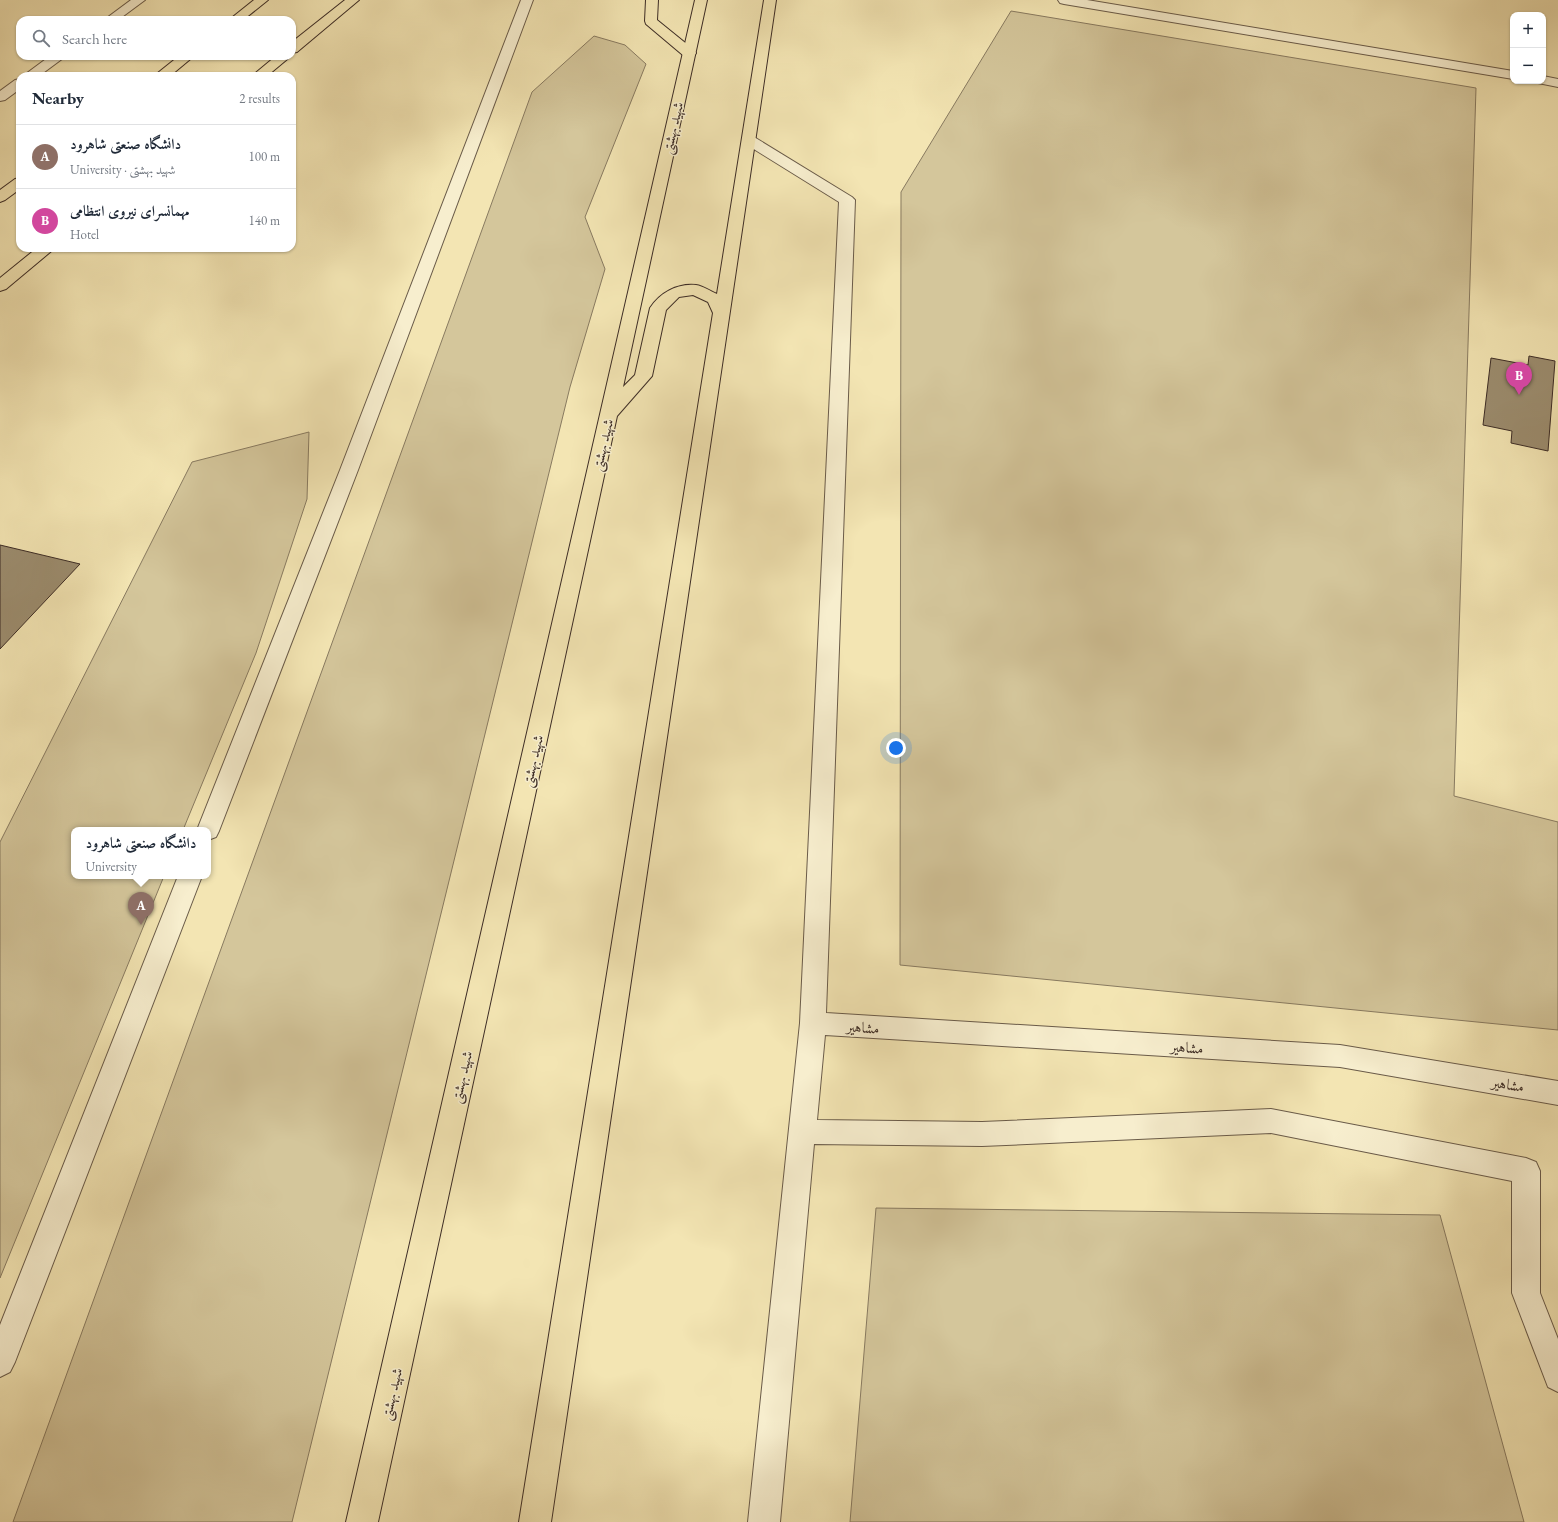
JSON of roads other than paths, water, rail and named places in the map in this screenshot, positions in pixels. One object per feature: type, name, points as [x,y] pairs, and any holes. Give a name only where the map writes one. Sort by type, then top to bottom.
[{"type":"main road","points":[[240,16],[262,0]]},
{"type":"main road","points":[[296,46],[353,0]]},
{"type":"main road","points":[[652,0],[651,21],[689,53]]},
{"type":"main road","name":"شهید بهشتی","points":[[362,1522],[701,0]]},
{"type":"main road","points":[[535,1522],[770,0]]},
{"type":"main road","points":[[166,72],[182,60]]},
{"type":"main road","points":[[264,72],[279,60]]},
{"type":"main road","points":[[0,198],[16,185]]},
{"type":"main road","points":[[0,286],[42,252]]},
{"type":"main road","points":[[609,414],[643,376],[658,308],[674,293],[694,290],[715,298],[722,314]]},
{"type":"street","points":[[116,16],[139,0]]},
{"type":"street","points":[[210,827],[349,470],[526,0]]},
{"type":"street","points":[[1064,0],[1510,74]]},
{"type":"street","points":[[36,72],[53,60]]},
{"type":"street","points":[[1546,81],[1558,83]]},
{"type":"street","points":[[0,97],[16,86]]},
{"type":"street","points":[[749,140],[847,200],[813,1023],[764,1522]]},
{"type":"street","points":[[0,1362],[189,879]]},
{"type":"street","name":"مشاهیر","points":[[813,1023],[1340,1056],[1558,1093]]},
{"type":"street","points":[[803,1132],[982,1134],[1271,1122],[1526,1171],[1526,1293],[1558,1378]]},
{"type":"place","name":"مهمانسرای نیروی انتظامی","points":[[1519,395]]},
{"type":"place","name":"دانشگاه صنعتی شاهرود","points":[[141,925]]}]
